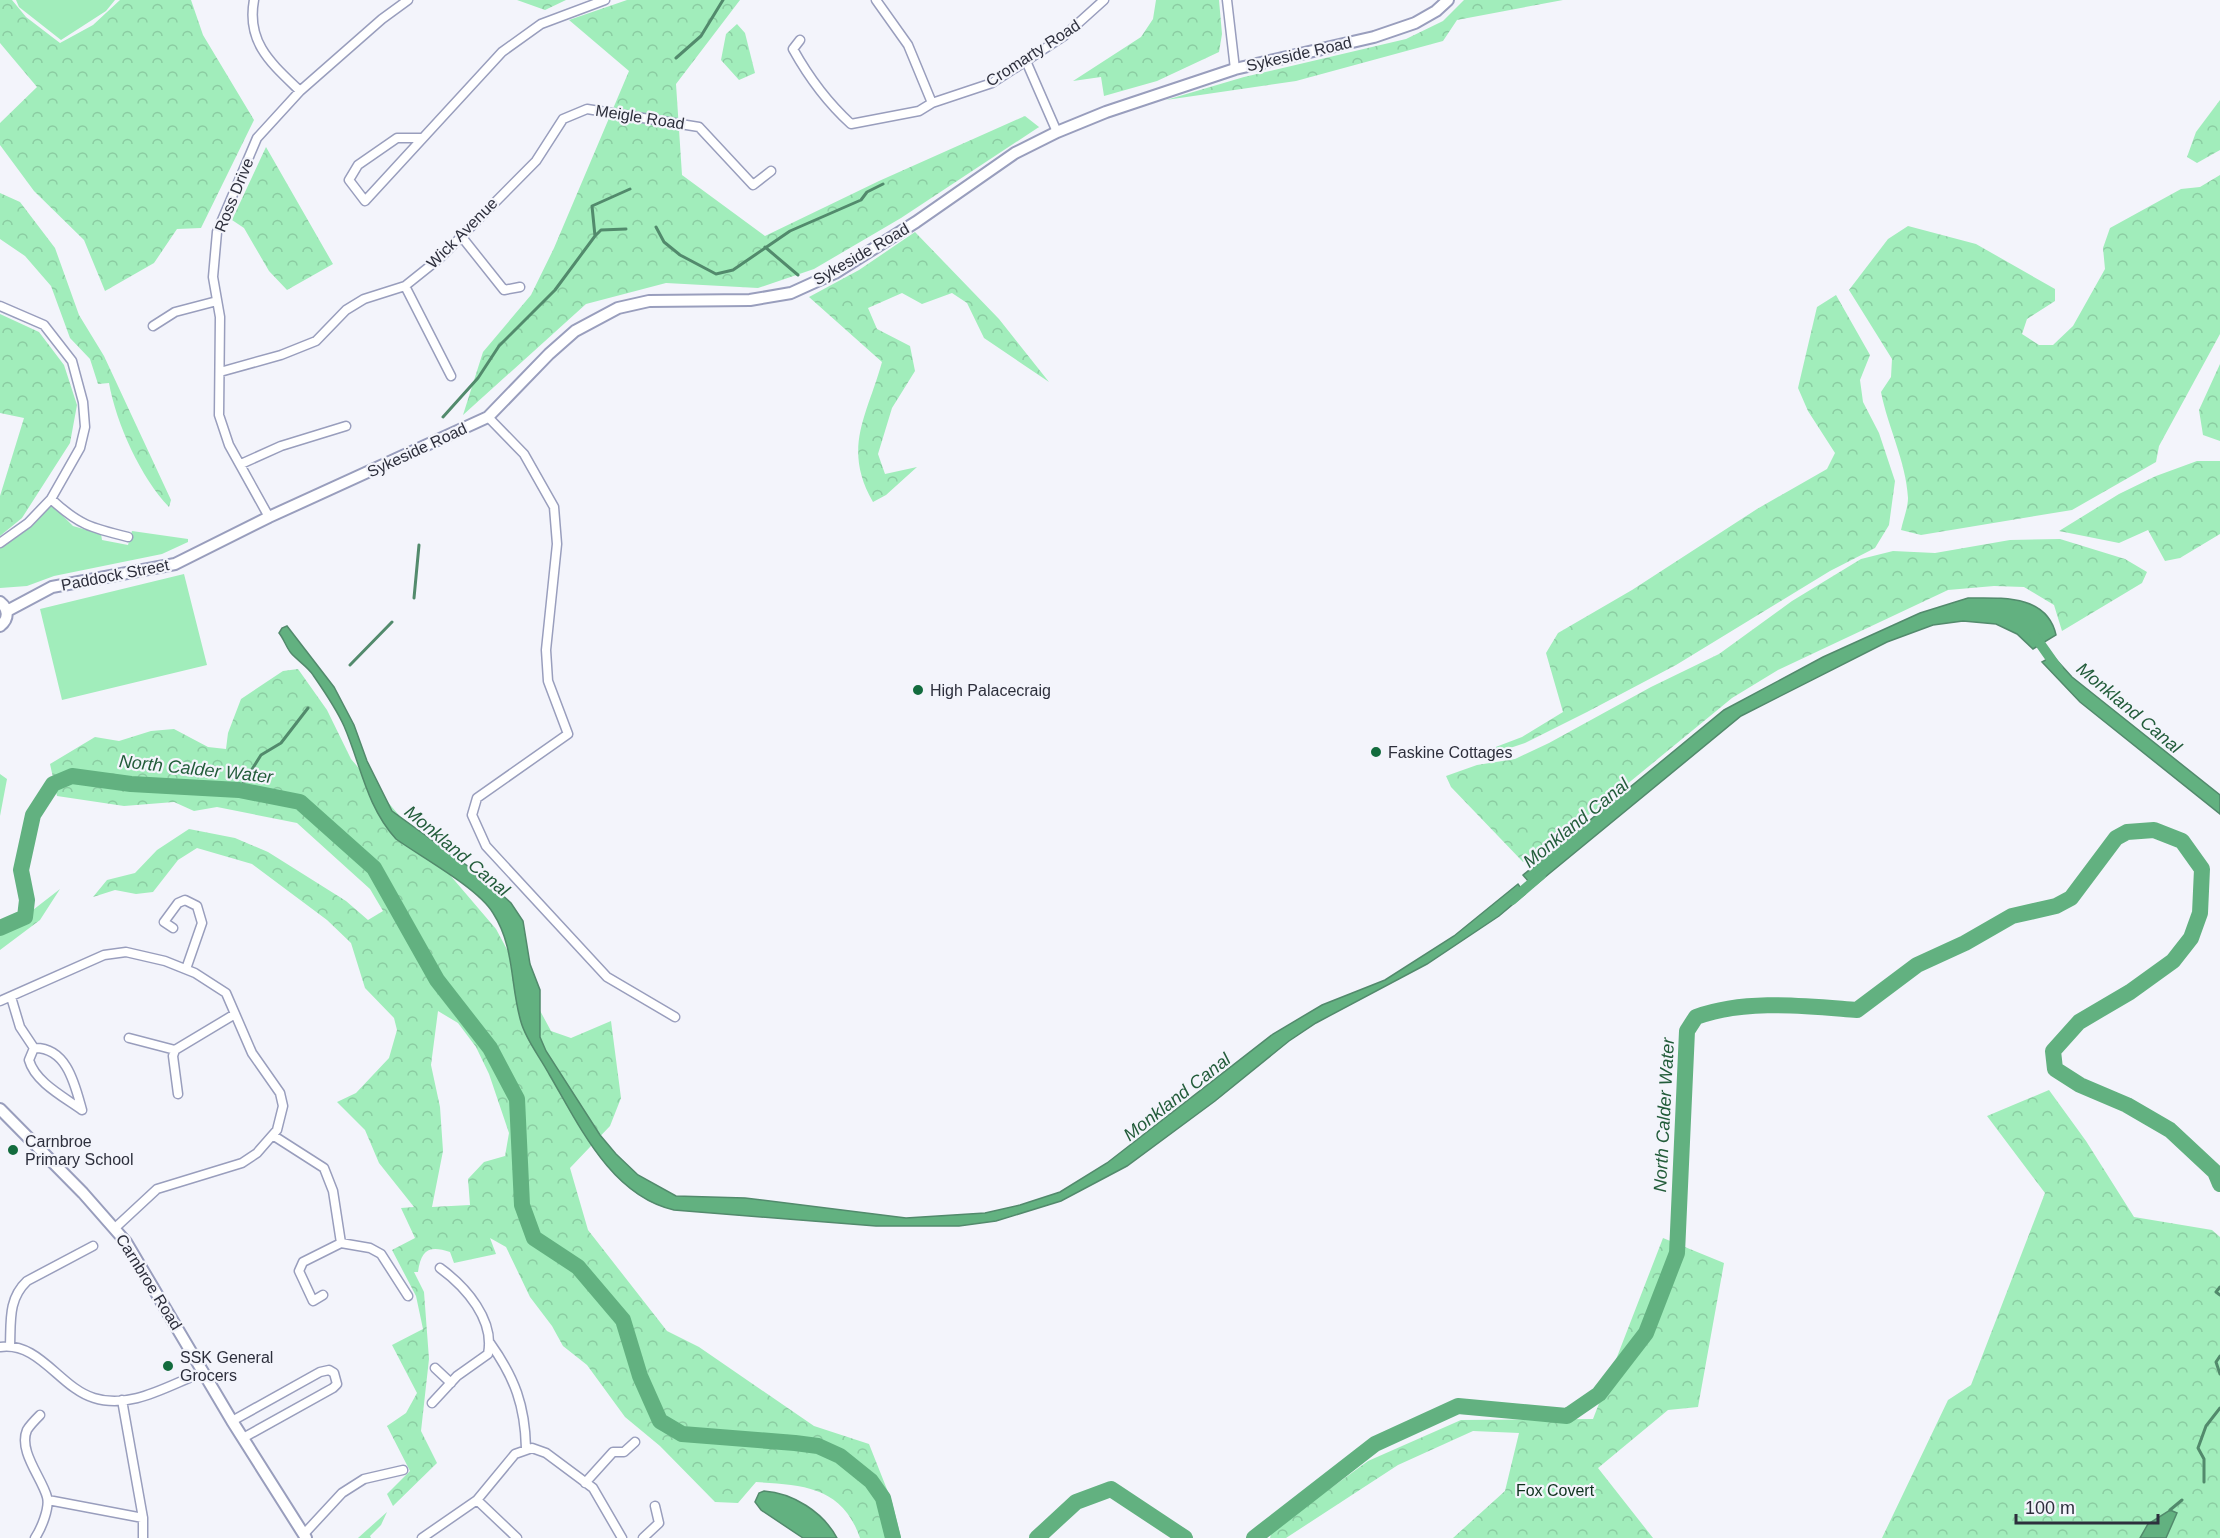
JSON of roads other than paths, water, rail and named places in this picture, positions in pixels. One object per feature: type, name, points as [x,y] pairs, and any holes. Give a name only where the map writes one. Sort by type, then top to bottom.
[{"type":"street","points":[[254,0],[251,16],[264,56],[300,91]]},
{"type":"street","name":"Ross Drive","points":[[269,518],[242,464],[229,446],[219,415],[220,317],[213,277],[217,232],[257,138],[300,91],[382,19],[408,0]]},
{"type":"street","points":[[422,138],[397,138],[358,165],[349,180],[364,201],[502,52],[541,24],[605,0]]},
{"type":"street","points":[[876,0],[908,45],[933,103]]},
{"type":"street","name":"Cromarty Road","points":[[800,40],[793,49],[799,60],[836,110],[851,124],[919,111],[933,103],[992,83],[1064,36],[1104,0]]},
{"type":"street","points":[[1227,0],[1227,23],[1235,69]]},
{"type":"street","name":"Sykeside Road","points":[[223,542],[269,518],[488,417],[549,354],[589,322],[618,308],[649,301],[750,300],[791,293],[835,273],[916,222],[1015,153],[1057,132],[1106,112],[1235,69],[1374,37],[1415,23],[1436,11],[1448,0]]},
{"type":"street","points":[[1026,61],[1057,132]]},
{"type":"street","name":"Meigle Road","points":[[587,109],[699,127],[753,184],[771,171]]},
{"type":"street","name":"Wick Avenue","points":[[220,372],[281,355],[316,341],[346,310],[364,300],[405,286],[440,258],[536,161],[563,119],[587,109]]},
{"type":"street","points":[[461,237],[504,290],[520,287]]},
{"type":"street","points":[[405,286],[451,376]]},
{"type":"street","points":[[153,326],[175,312],[217,301]]},
{"type":"street","points":[[0,306],[44,325],[72,362],[83,402],[85,427],[80,448],[51,499],[28,523],[0,543]]},
{"type":"street","points":[[488,417],[524,454],[554,507],[557,544],[546,650],[548,681],[568,734],[477,798],[472,815],[486,846],[607,977],[675,1017]]},
{"type":"street","points":[[242,464],[281,446],[346,426]]},
{"type":"street","points":[[51,499],[73,520],[92,528],[128,537]]},
{"type":"street","name":"Paddock Street","points":[[3,606],[24,601],[52,587],[175,564],[223,542]]},
{"type":"street","points":[[0,626],[7,618],[3,606]]},
{"type":"street","points":[[173,928],[164,922],[178,903],[185,900],[197,906],[202,923],[186,969]]},
{"type":"street","points":[[0,1001],[85,962],[118,951],[186,969],[226,993],[252,1053],[280,1093],[283,1106],[274,1136],[257,1153],[242,1163],[157,1189],[115,1228]]},
{"type":"street","points":[[11,997],[20,1027],[34,1048]]},
{"type":"street","points":[[178,1094],[173,1056],[175,1050],[235,1014]]},
{"type":"street","points":[[129,1038],[175,1050]]},
{"type":"street","points":[[34,1048],[42,1048],[55,1055],[70,1070],[82,1110],[61,1096],[32,1070],[29,1060],[34,1048]]},
{"type":"street","name":"Carnbroe Road","points":[[0,1109],[115,1228],[137,1257],[232,1421],[305,1536]]},
{"type":"street","points":[[274,1136],[324,1168],[333,1191],[341,1243]]},
{"type":"street","points":[[323,1295],[313,1301],[299,1271],[300,1266],[303,1262],[341,1243],[370,1248],[381,1254],[408,1296]]},
{"type":"street","points":[[10,1346],[11,1306],[18,1289],[27,1281],[93,1246]]},
{"type":"street","points":[[432,1403],[451,1383],[488,1354],[492,1338],[460,1282],[440,1268]]},
{"type":"street","points":[[490,1343],[503,1361],[521,1398],[526,1448]]},
{"type":"street","points":[[0,1347],[10,1346],[29,1352],[94,1398],[122,1400],[146,1397],[204,1372]]},
{"type":"street","points":[[435,1368],[451,1383]]},
{"type":"street","points":[[232,1421],[320,1372],[329,1370],[334,1373],[337,1384],[333,1389],[243,1438]]},
{"type":"street","points":[[122,1400],[142,1518],[143,1538]]},
{"type":"street","points":[[35,1538],[40,1530],[48,1500],[32,1464],[26,1440],[27,1429],[40,1415]]},
{"type":"street","points":[[585,1483],[613,1452],[624,1452],[635,1442]]},
{"type":"street","points":[[422,1538],[477,1500],[515,1454],[526,1448],[546,1453],[593,1488],[622,1538]]},
{"type":"street","points":[[305,1536],[342,1493],[364,1479],[403,1470]]},
{"type":"street","points":[[48,1500],[142,1518]]},
{"type":"street","points":[[477,1500],[517,1538]]},
{"type":"street","points":[[643,1538],[659,1523],[655,1506]]},
{"type":"waterway","points":[[676,58],[701,36],[723,0]]},
{"type":"waterway","points":[[656,227],[664,242],[680,255],[716,274],[733,270],[790,231],[861,200],[867,192],[883,184]]},
{"type":"waterway","points":[[443,417],[478,378],[499,346],[555,290],[595,236],[592,206],[630,189]]},
{"type":"waterway","points":[[595,236],[601,230],[626,229]]},
{"type":"waterway","points":[[765,247],[798,275]]},
{"type":"waterway","points":[[414,598],[419,545]]},
{"type":"waterway","points":[[350,665],[392,622]]},
{"type":"waterway","name":"Monkland Canal","points":[[2034,635],[2058,669]]},
{"type":"waterway","points":[[239,790],[261,755],[281,743],[308,708]]},
{"type":"waterway","name":"North Calder Water","points":[[0,928],[25,917],[27,900],[21,870],[33,815],[53,784],[72,776],[131,784],[239,790],[300,802],[374,868],[437,980],[490,1048],[517,1099],[522,1205],[534,1238],[578,1267],[623,1320],[640,1376],[660,1421],[682,1434],[818,1446],[840,1456],[871,1481],[883,1498],[893,1538]]},
{"type":"waterway","name":"North Calder Water","points":[[1254,1538],[1375,1444],[1458,1406],[1567,1416],[1599,1394],[1646,1333],[1677,1253],[1687,1031],[1696,1017],[1715,1011],[1775,1005],[1857,1010],[1917,965],[1965,943],[2012,916],[2056,906],[2071,898],[2116,838],[2127,832],[2154,830],[2182,841],[2202,869],[2200,913],[2191,938],[2173,961],[2130,992],[2079,1022],[2053,1051],[2055,1069],[2080,1085],[2127,1105],[2170,1130],[2215,1172],[2220,1184]]},
{"type":"waterway","name":"Monkland Canal","points":[[1512,900],[1541,875]]},
{"type":"waterway","points":[[2220,1287],[2216,1292],[2220,1295]]},
{"type":"waterway","points":[[2220,1356],[2216,1362],[2220,1374]]},
{"type":"waterway","points":[[2204,1482],[2204,1459],[2198,1448],[2206,1426],[2220,1408]]},
{"type":"waterway","name":"North Calder Water","points":[[1037,1538],[1076,1502],[1111,1489],[1185,1538]]},
{"type":"waterway","points":[[2170,1510],[2182,1500]]},
{"type":"place","name":"High Palacecraig","points":[[918,690]]},
{"type":"place","name":"Faskine Cottages","points":[[1376,752]]},
{"type":"place","name":"Carnbroe Primary School","points":[[13,1150]]},
{"type":"place","name":"SSK General Grocers","points":[[168,1366]]},
{"type":"park label","name":"Fox Covert","points":[[1555,1490]]}]
